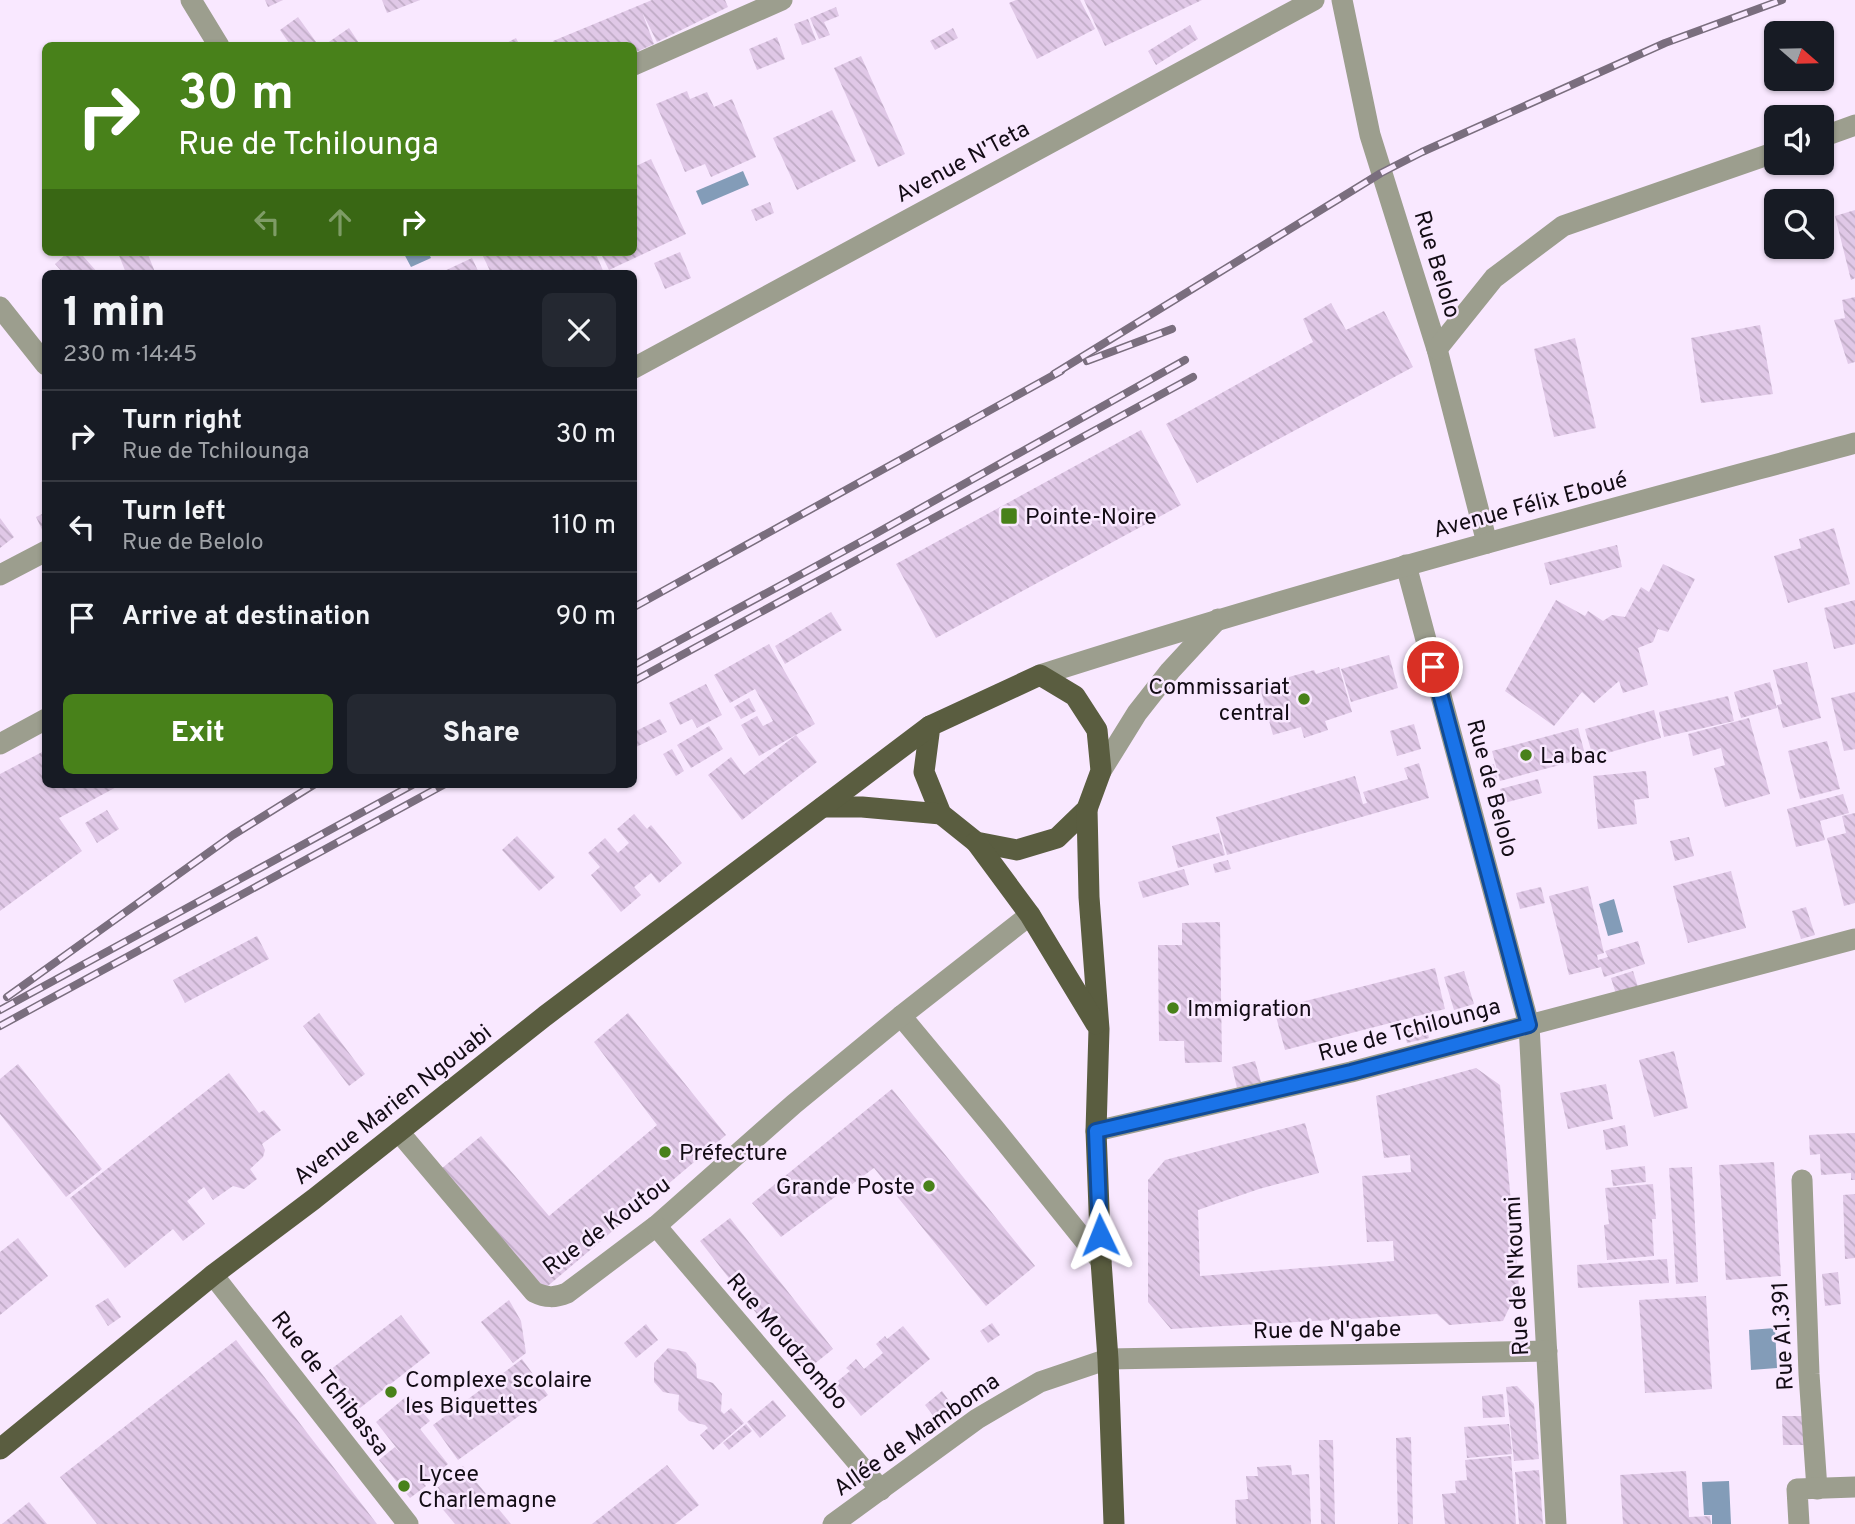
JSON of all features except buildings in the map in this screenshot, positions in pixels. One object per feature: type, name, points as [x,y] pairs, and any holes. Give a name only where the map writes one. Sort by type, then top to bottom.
[{"type":"main road","points":[[1099,1029],[1030,915],[976,842],[941,814],[924,772],[930,726],[1040,675],[1075,696],[1097,730],[1101,771],[1087,809],[1089,897],[1099,1029],[1096,1131],[1114,1524]]},
{"type":"main road","name":"Avenue Marien Ngouabi","points":[[0,1449],[213,1275],[314,1199],[555,1008],[930,726]]},
{"type":"main road","points":[[823,807],[862,807],[941,814]]},
{"type":"main road","points":[[976,842],[1017,850],[1056,838],[1087,809]]},
{"type":"street","points":[[191,0],[217,42]]},
{"type":"street","points":[[637,64],[782,0]]},
{"type":"street","name":"Avenue N'Teta","points":[[637,366],[1314,0]]},
{"type":"street","name":"Rue Belolo","points":[[1342,0],[1370,135],[1437,349],[1487,543]]},
{"type":"street","points":[[1834,132],[1855,125]]},
{"type":"street","points":[[1437,349],[1494,278],[1563,226],[1764,156]]},
{"type":"street","points":[[0,307],[42,360]]},
{"type":"street","name":"Avenue Félix Eboué","points":[[1040,675],[1220,618],[1406,565],[1855,443]]},
{"type":"street","points":[[0,575],[42,553]]},
{"type":"street","name":"Rue de Belolo","points":[[1406,565],[1529,1025]]},
{"type":"street","points":[[1101,771],[1137,713],[1170,671],[1220,618]]},
{"type":"street","points":[[0,744],[42,721]]},
{"type":"street","name":"Rue de Koutou","points":[[399,1132],[534,1292],[545,1297],[558,1297],[656,1226],[794,1104],[1030,915]]},
{"type":"street","name":"Rue de Tchilounga","points":[[1096,1131],[1351,1072],[1855,939]]},
{"type":"street","points":[[901,1016],[1101,1261]]},
{"type":"street","name":"Rue de N'koumi","points":[[1529,1025],[1556,1524]]},
{"type":"street","name":"Rue A1.391","points":[[1799,1524],[1807,1489],[1809,1374],[1801,1180]]},
{"type":"street","name":"Rue Moudzombo","points":[[656,1226],[881,1490]]},
{"type":"street","name":"Rue de Tchibassa","points":[[213,1275],[408,1524]]},
{"type":"street","name":"Rue de N'gabe","points":[[1108,1359],[1547,1351]]},
{"type":"street","name":"Allée de Mamboma","points":[[834,1524],[977,1419],[1040,1382],[1108,1359]]},
{"type":"street","points":[[1807,1489],[1855,1487]]},
{"type":"water","points":[[743,171],[749,185],[702,205],[696,191]]},
{"type":"water","points":[[405,256],[430,256],[431,258],[411,267]]},
{"type":"water","points":[[1614,899],[1623,932],[1608,936],[1599,904]]},
{"type":"water","points":[[1775,1328],[1777,1368],[1751,1370],[1749,1330]]},
{"type":"water","points":[[1729,1481],[1731,1524],[1712,1524],[1712,1515],[1704,1515],[1702,1482]]},
{"type":"railway","points":[[1054,374],[1381,173],[1665,43],[1782,0]]},
{"type":"railway","points":[[1087,361],[1172,329]]},
{"type":"railway","points":[[637,663],[866,539],[1185,360]]},
{"type":"railway","points":[[637,605],[1061,371]]},
{"type":"railway","points":[[637,679],[1193,377]]},
{"type":"railway","points":[[7,997],[233,835],[309,788]]},
{"type":"railway","points":[[0,1010],[407,788]]},
{"type":"railway","points":[[0,1026],[438,788]]},
{"type":"place","name":"Pointe-Noire","points":[[1009,516]]},
{"type":"place","name":"Commissariat central","points":[[1304,699]]},
{"type":"place","name":"La bac","points":[[1526,755]]},
{"type":"place","name":"Immigration","points":[[1173,1008]]},
{"type":"place","name":"Préfecture","points":[[665,1152]]},
{"type":"place","name":"Grande Poste","points":[[929,1186]]},
{"type":"place","name":"Complexe scolaire les Biquettes","points":[[391,1392]]},
{"type":"place","name":"Lycee Charlemagne","points":[[404,1486]]},
{"type":"route","points":[[1100,1235],[1096,1131],[1351,1072],[1529,1025],[1433,667]]}]
